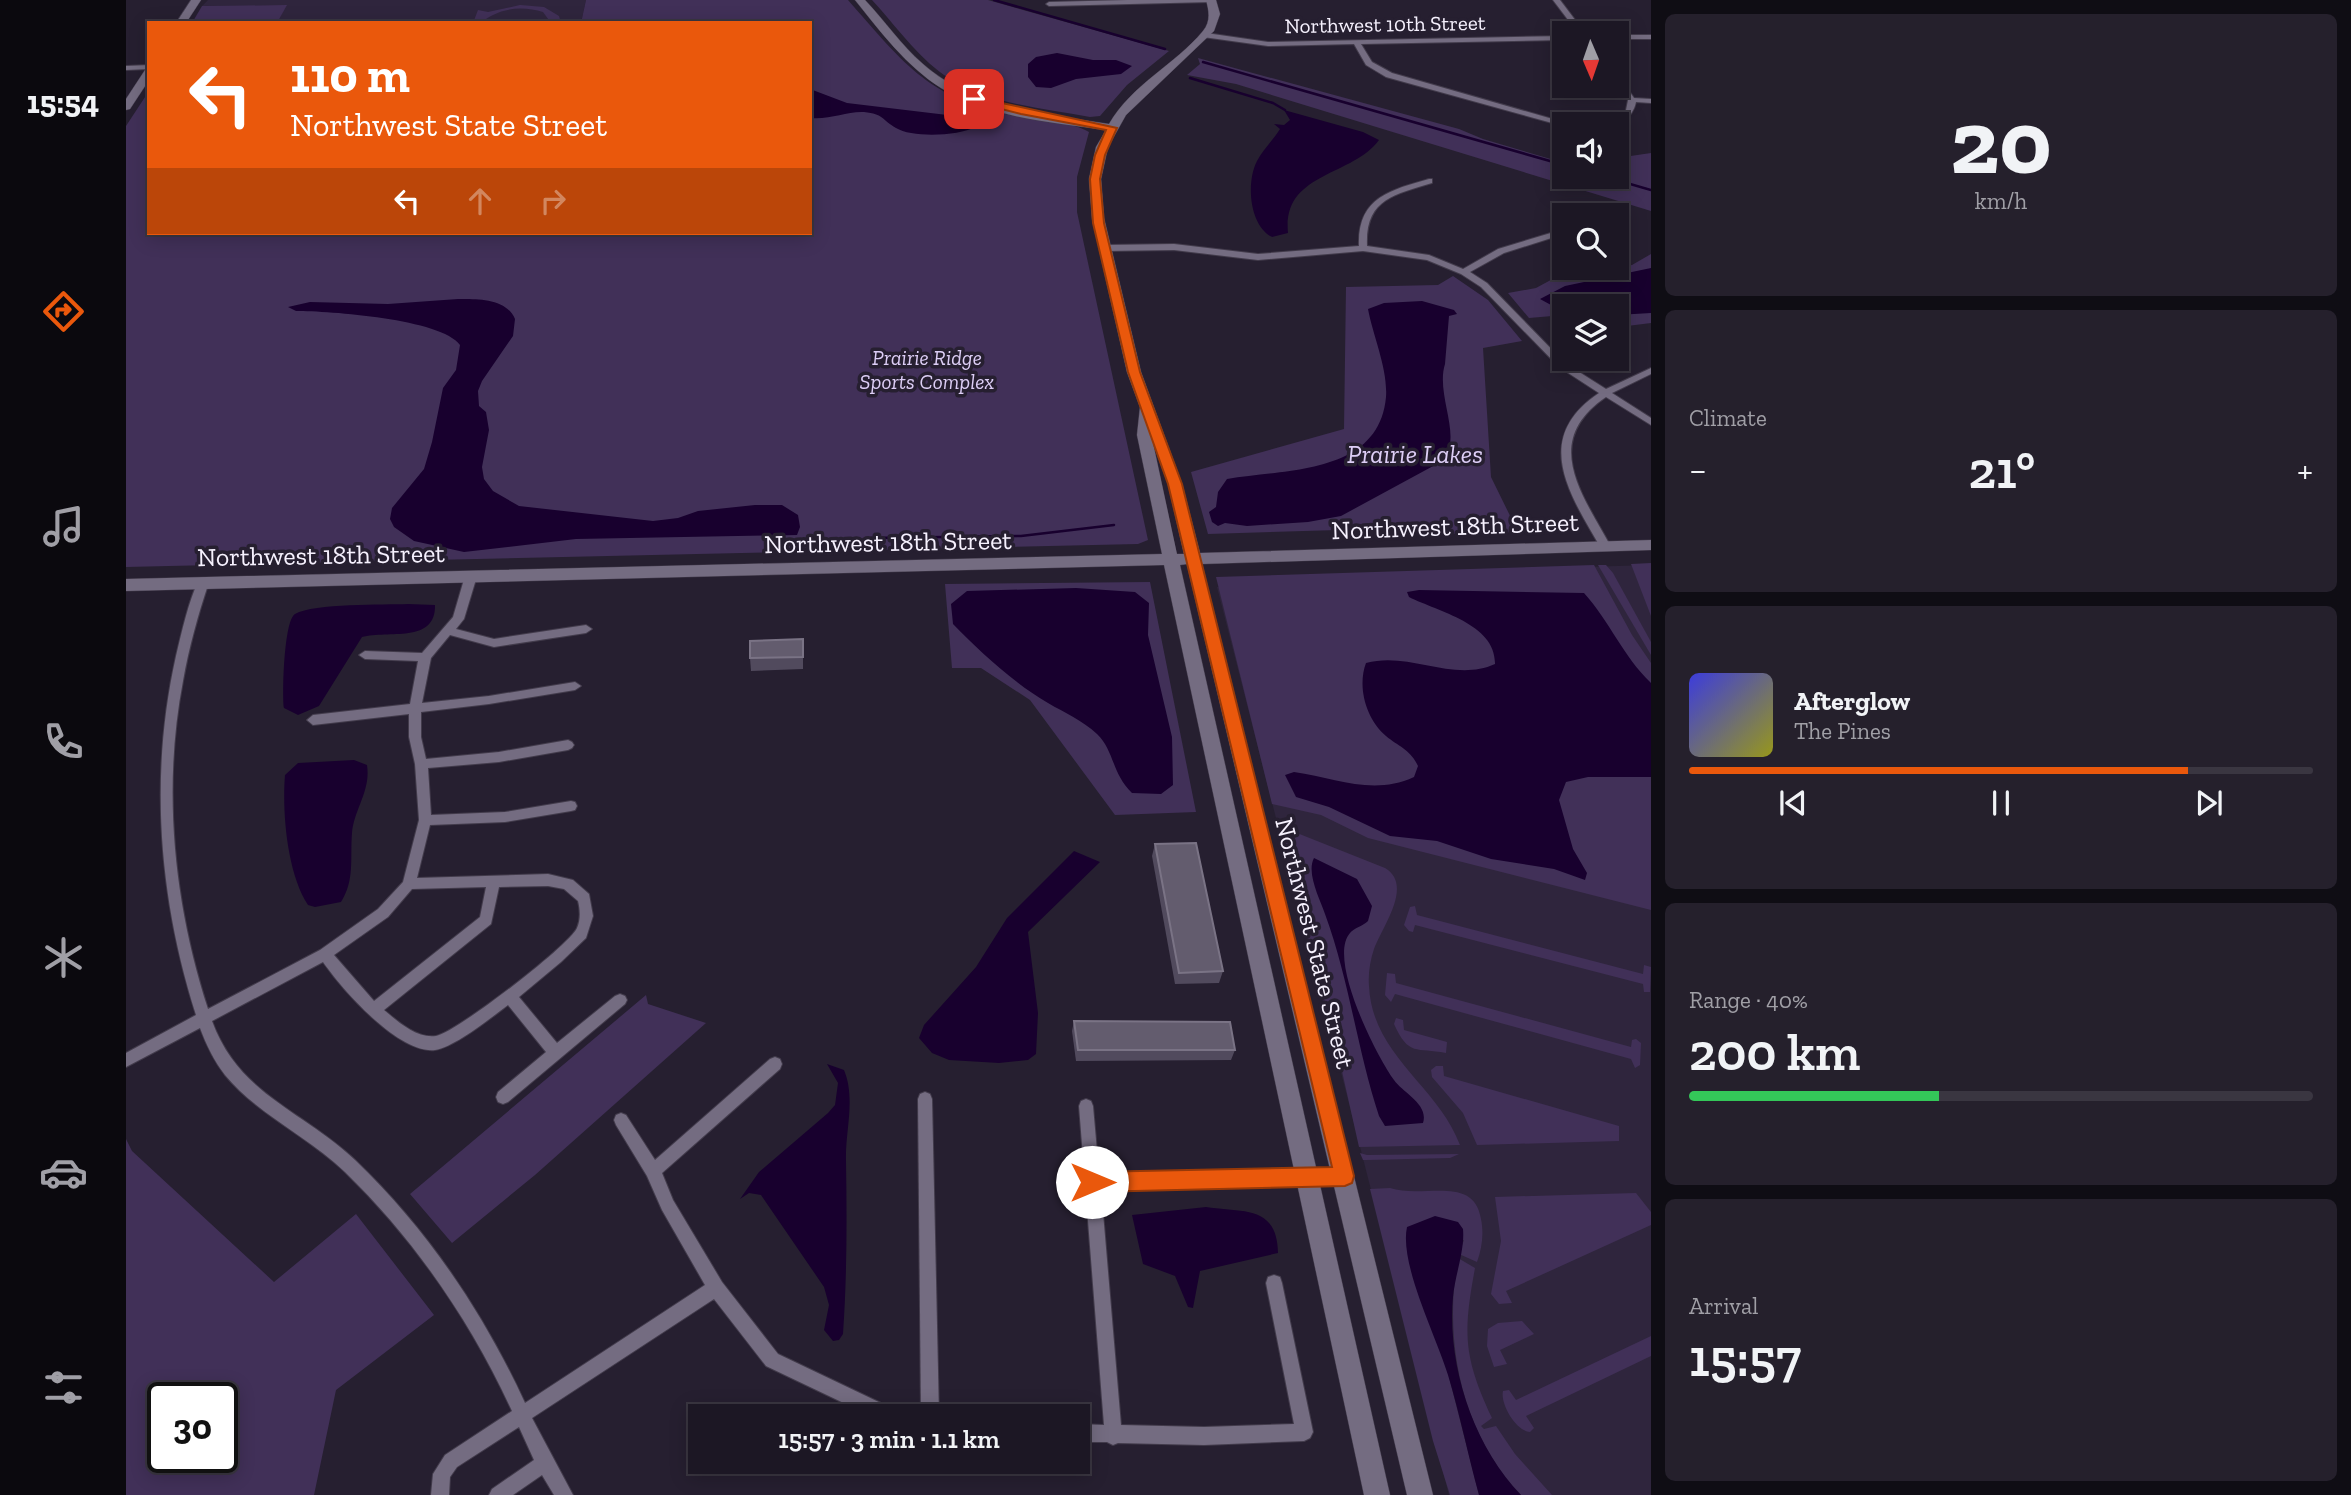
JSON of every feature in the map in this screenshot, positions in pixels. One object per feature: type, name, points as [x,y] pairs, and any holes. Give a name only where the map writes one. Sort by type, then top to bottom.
[{"type":"main road","points":[[182,21],[196,0]]},
{"type":"main road","points":[[860,0],[921,68],[947,86],[998,106],[1112,128]]},
{"type":"main road","points":[[1206,35],[1214,22],[1211,0],[1223,0]]},
{"type":"main road","name":"Northwest State Street","points":[[1206,35],[1137,95],[1112,128],[1100,155],[1095,179],[1096,205],[1145,409],[1144,435],[1377,1495]]},
{"type":"main road","points":[[126,107],[147,74]]},
{"type":"main road","name":"Northwest State Street","points":[[1145,409],[1155,423],[1175,484],[1345,1176],[1420,1495]]},
{"type":"main road","name":"Northwest 18th Street","points":[[126,585],[1651,545]]},
{"type":"street","points":[[1049,4],[1211,0]]},
{"type":"street","points":[[1556,0],[1573,21]]},
{"type":"street","name":"Northwest 10th Street","points":[[1206,35],[1255,44],[1552,38]]},
{"type":"street","points":[[1629,37],[1651,37]]},
{"type":"street","points":[[1357,43],[1369,62],[1389,75],[1552,120]]},
{"type":"street","points":[[126,68],[147,71]]},
{"type":"street","points":[[126,74],[147,71]]},
{"type":"street","points":[[1629,96],[1632,100],[1629,113]]},
{"type":"street","points":[[1632,100],[1651,101]]},
{"type":"street","points":[[1363,248],[1361,227],[1369,210],[1386,196],[1429,181]]},
{"type":"street","points":[[1464,272],[1501,251],[1552,235]]},
{"type":"street","points":[[1105,251],[1274,256],[1363,248],[1415,255],[1464,272],[1499,298],[1551,356],[1602,393],[1651,422]]},
{"type":"street","points":[[1606,547],[1572,485],[1566,460],[1567,439],[1576,418],[1602,393],[1651,370]]},
{"type":"street","points":[[126,1060],[324,954],[383,913],[409,884],[425,820],[421,764],[415,737],[415,708],[425,657],[458,619],[471,576]]},
{"type":"street","points":[[203,582],[183,650],[168,782],[175,904],[185,958],[205,1019],[222,1058],[246,1087],[266,1105],[310,1131],[334,1151],[449,1280],[509,1386],[544,1463],[564,1495]]},
{"type":"street","points":[[449,631],[494,643],[586,629]]},
{"type":"street","points":[[365,655],[425,657]]},
{"type":"street","points":[[313,720],[575,686]]},
{"type":"street","points":[[421,764],[499,757],[568,745]]},
{"type":"street","points":[[425,820],[505,817],[571,806]]},
{"type":"street","points":[[324,954],[338,975],[406,1034],[435,1043],[458,1035],[575,941],[582,932],[587,910],[583,898],[568,884],[548,880],[494,884],[409,884]]},
{"type":"street","points":[[375,1008],[486,920],[494,884]]},
{"type":"street","points":[[509,995],[555,1052]]},
{"type":"street","points":[[503,1097],[621,1000]]},
{"type":"street","points":[[653,1171],[775,1064]]},
{"type":"street","points":[[925,1099],[930,1404]]},
{"type":"street","points":[[1086,1106],[1113,1436]]},
{"type":"street","points":[[621,1120],[653,1171],[667,1205],[716,1288],[772,1360],[865,1404]]},
{"type":"street","points":[[1092,1182],[1308,1179],[1345,1176]]},
{"type":"street","points":[[1090,1434],[1113,1436],[1304,1432],[1275,1283]]},
{"type":"street","points":[[439,1495],[442,1474],[451,1461],[716,1288]]},
{"type":"street","points":[[498,1495],[544,1463]]},
{"type":"shaded area","points":[[208,0],[586,0],[581,21],[278,21],[286,5],[202,6]]},
{"type":"shaded area","points":[[1057,53],[1093,60],[1116,60],[1132,66],[1121,74],[1076,79],[1051,88],[1036,87],[1028,77],[1028,64],[1036,57]]},
{"type":"shaded area","points":[[812,90],[847,103],[964,117],[974,122],[975,127],[936,135],[903,131],[871,113],[858,112],[812,118]]},
{"type":"shaded area","points":[[1284,110],[1363,132],[1379,140],[1353,162],[1307,187],[1296,198],[1289,213],[1288,233],[1272,237],[1258,223],[1254,213],[1251,180],[1257,161],[1280,129],[1274,124],[1284,125],[1290,120]]},
{"type":"shaded area","points":[[1651,268],[1651,313],[1629,314],[1629,294],[1552,294],[1552,305],[1540,299],[1565,286],[1594,280],[1629,280],[1629,273]]},
{"type":"shaded area","points":[[458,299],[498,303],[511,312],[515,319],[513,336],[478,391],[479,406],[486,412],[489,430],[482,467],[484,479],[493,491],[519,506],[653,521],[678,518],[698,511],[782,505],[798,515],[800,527],[797,535],[576,539],[464,552],[414,541],[394,527],[390,519],[392,508],[424,469],[443,388],[456,370],[460,345],[449,336],[409,323],[358,315],[296,311],[288,307],[310,302],[388,304]]},
{"type":"shaded area","points":[[1422,301],[1454,310],[1457,314],[1449,316],[1443,375],[1450,434],[1447,454],[1443,453],[1445,456],[1435,465],[1341,516],[1308,522],[1247,526],[1225,523],[1218,526],[1212,522],[1209,512],[1216,507],[1218,492],[1227,479],[1326,463],[1348,455],[1366,441],[1380,423],[1386,397],[1383,364],[1368,309],[1384,303]]},
{"type":"shaded area","points":[[1651,565],[1651,1495],[1449,1495],[1217,587],[1343,574]]},
{"type":"shaded area","points":[[1076,588],[1135,592],[1149,603],[1148,635],[1172,737],[1173,785],[1161,794],[1132,793],[1120,778],[1107,747],[1097,734],[1023,687],[953,624],[951,604],[967,591]]},
{"type":"shaded area","points":[[1407,592],[1584,593],[1632,662],[1651,683],[1651,777],[1588,777],[1566,782],[1559,800],[1573,849],[1587,873],[1585,880],[1554,869],[1491,859],[1437,841],[1390,836],[1329,807],[1296,797],[1285,775],[1294,772],[1369,785],[1384,785],[1414,777],[1418,766],[1415,760],[1379,729],[1369,712],[1363,692],[1366,663],[1399,661],[1463,670],[1495,664],[1493,650],[1476,629],[1450,614],[1409,597]]},
{"type":"shaded area","points":[[435,605],[428,625],[409,633],[362,637],[319,706],[298,715],[284,708],[286,643],[291,619],[295,614],[333,606]]},
{"type":"shaded area","points":[[354,760],[367,765],[368,774],[365,792],[353,824],[348,886],[341,902],[315,907],[308,905],[291,860],[284,806],[285,775],[298,763]]},
{"type":"shaded area","points":[[1074,851],[1100,862],[1028,932],[1038,1013],[1036,1054],[1028,1060],[999,1063],[949,1060],[932,1053],[919,1038],[924,1025],[976,967],[1007,918]]},
{"type":"shaded area","points":[[1314,858],[1357,879],[1372,906],[1368,921],[1350,933],[1345,946],[1349,985],[1386,1068],[1398,1085],[1419,1104],[1424,1116],[1423,1123],[1385,1126],[1379,1116],[1340,964],[1317,894],[1312,871]]},
{"type":"shaded area","points":[[827,1064],[844,1070],[850,1104],[846,1150],[843,1334],[839,1340],[833,1341],[824,1330],[829,1305],[824,1287],[761,1195],[749,1193],[740,1199],[759,1172],[835,1105],[838,1083]]},
{"type":"shaded area","points":[[1206,1207],[1244,1211],[1264,1218],[1276,1237],[1278,1253],[1200,1271],[1193,1308],[1188,1307],[1175,1276],[1143,1264],[1132,1215]]},
{"type":"shaded area","points":[[1435,1216],[1458,1222],[1463,1229],[1452,1323],[1454,1350],[1467,1403],[1489,1453],[1521,1495],[1479,1495],[1448,1375],[1408,1261],[1407,1227]]},
{"type":"green space","name":"Prairie Ridge Sports Complex","points":[[586,0],[848,0],[901,58],[936,87],[981,107],[1019,117],[1071,125],[1089,132],[1077,177],[1077,212],[1148,540],[1138,544],[126,567],[126,126],[147,94],[147,235],[812,235],[812,21],[581,21]]},
{"type":"green space","points":[[872,0],[988,0],[1169,51],[1127,85],[1100,116],[1052,111],[996,99],[960,85],[915,50]]},
{"type":"green space","points":[[287,5],[278,21],[193,21],[202,6]]},
{"type":"green space","points":[[520,5],[544,7],[559,16],[560,21],[550,21],[543,12],[518,9],[499,12],[483,21],[474,21],[478,10],[488,12]]},
{"type":"green space","points":[[1198,58],[1459,129],[1552,159],[1552,181],[1236,84],[1187,75],[1200,64]]},
{"type":"green space","points":[[1651,153],[1651,211],[1579,189],[1629,189],[1629,156]]},
{"type":"green space","points":[[1651,254],[1651,323],[1629,326],[1629,294],[1552,294],[1552,316],[1529,318],[1508,293],[1536,288],[1552,279],[1629,280],[1629,265]]},
{"type":"green space","name":"Prairie Lakes","points":[[1453,276],[1488,300],[1522,341],[1483,348],[1491,477],[1518,532],[1409,535],[1406,528],[1208,534],[1191,472],[1344,429],[1346,287],[1438,285]]},
{"type":"green space","points":[[1651,563],[1651,616],[1631,564]]},
{"type":"green space","points":[[1594,565],[1632,635],[1651,663],[1651,910],[1368,838],[1321,815],[1272,804],[1216,577]]},
{"type":"green space","points":[[1598,565],[1606,565],[1613,573],[1651,642],[1651,655]]},
{"type":"green space","points":[[1150,582],[1196,812],[1115,815],[1030,700],[981,668],[952,668],[945,584]]},
{"type":"green space","points":[[1297,833],[1385,868],[1393,875],[1397,885],[1396,895],[1389,918],[1374,949],[1370,968],[1369,986],[1373,1010],[1381,1032],[1393,1051],[1437,1105],[1460,1145],[1359,1147],[1333,1031],[1280,834]]},
{"type":"green space","points":[[1415,906],[1417,915],[1643,974],[1644,965],[1651,967],[1650,992],[1644,992],[1643,984],[1415,925],[1413,932],[1409,931],[1404,925],[1410,907]]},
{"type":"green space","points":[[1387,973],[1395,974],[1396,983],[1631,1047],[1632,1040],[1636,1039],[1641,1043],[1640,1065],[1635,1068],[1631,1059],[1395,994],[1391,1002],[1385,995]]},
{"type":"green space","points":[[646,995],[648,1004],[706,1023],[535,1175],[452,1243],[410,1194]]},
{"type":"green space","points":[[1396,1018],[1403,1020],[1404,1030],[1447,1042],[1446,1053],[1409,1046],[1394,1024]]},
{"type":"green space","points":[[1436,1066],[1443,1066],[1444,1076],[1619,1126],[1619,1141],[1477,1145],[1463,1113],[1432,1077],[1431,1070]]},
{"type":"green space","points":[[126,1139],[132,1151],[274,1282],[356,1214],[434,1315],[336,1390],[314,1495],[126,1495]]},
{"type":"green space","points":[[1360,1153],[1459,1154],[1450,1158],[1363,1160]]},
{"type":"green space","points":[[1390,1188],[1403,1191],[1458,1192],[1476,1205],[1481,1219],[1482,1241],[1477,1262],[1459,1254],[1464,1240],[1409,1259],[1448,1373],[1479,1495],[1450,1495],[1433,1441],[1370,1189]]},
{"type":"green space","points":[[1636,1193],[1651,1212],[1651,1225],[1506,1291],[1512,1303],[1499,1304],[1491,1294],[1501,1241],[1495,1197]]},
{"type":"green space","points":[[1458,1258],[1475,1268],[1467,1328],[1468,1344],[1475,1378],[1492,1418],[1481,1426],[1484,1429],[1496,1426],[1515,1454],[1552,1495],[1521,1495],[1500,1470],[1471,1414],[1461,1384],[1453,1321]]},
{"type":"green space","points":[[1522,1321],[1534,1334],[1500,1350],[1507,1364],[1494,1367],[1487,1346],[1488,1329],[1498,1323]]},
{"type":"green space","points":[[1651,1336],[1651,1356],[1526,1416],[1534,1428],[1530,1432],[1519,1427],[1504,1403],[1503,1391],[1509,1390],[1516,1400]]},
{"type":"building","points":[[803,639],[803,657],[750,658],[750,641]]},
{"type":"building","points":[[1196,843],[1223,971],[1179,973],[1155,844]]},
{"type":"building","points":[[1074,1021],[1230,1022],[1235,1050],[1078,1050]]},
{"type":"waterway","points":[[994,0],[1165,49]]},
{"type":"waterway","points":[[1203,62],[1552,162]]},
{"type":"waterway","points":[[1190,78],[1273,103],[1285,110]]},
{"type":"waterway","points":[[1629,184],[1651,190]]},
{"type":"waterway","points":[[871,538],[1021,536],[1114,525]]},
{"type":"route","points":[[974,99],[1112,128],[1100,155],[1095,179],[1099,223],[1134,372],[1145,409],[1155,423],[1175,484],[1345,1176],[1189,1182],[1092,1182]]}]
